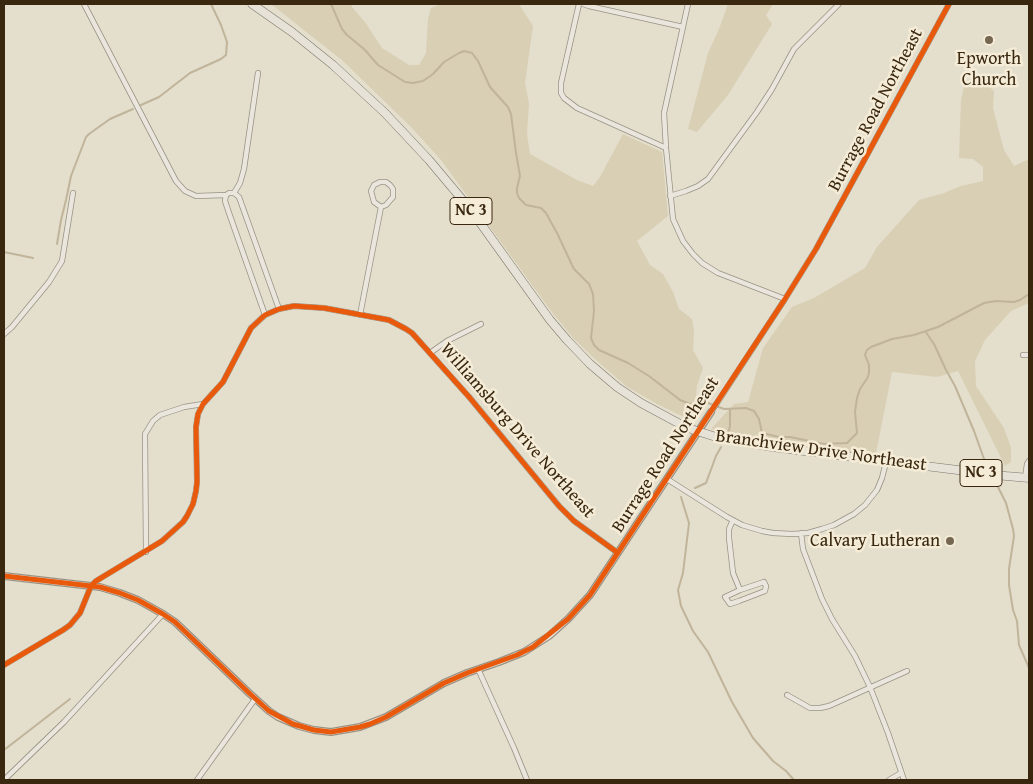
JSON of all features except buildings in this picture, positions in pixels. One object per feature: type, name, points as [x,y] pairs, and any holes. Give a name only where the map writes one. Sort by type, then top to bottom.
[{"type":"main road","name":"Branchview Drive Northeast","points":[[252,4],[290,30],[333,65],[398,126],[456,191],[550,320],[567,340],[590,364],[617,387],[641,403],[680,424],[716,437],[763,446],[1027,478]]},
{"type":"street","points":[[84,4],[176,181],[185,191],[196,196],[234,193],[239,197],[279,309]]},
{"type":"street","points":[[578,4],[561,83],[561,93],[564,98],[577,108],[666,148]]},
{"type":"street","points":[[583,4],[683,27]]},
{"type":"street","points":[[688,4],[664,113],[673,219],[683,241],[702,262],[718,272],[785,299]]},
{"type":"street","points":[[670,196],[698,186],[708,179],[757,112],[794,49],[840,4]]},
{"type":"street","name":"Burrage Road Northeast","points":[[4,576],[91,586],[120,592],[138,600],[175,622],[254,699],[278,717],[314,730],[331,732],[354,729],[370,724],[444,684],[524,652],[549,636],[590,595],[711,412],[816,249],[949,4]]},
{"type":"street","points":[[234,193],[240,183],[244,169],[258,73]]},
{"type":"street","points":[[386,182],[393,190],[393,197],[386,205],[381,207],[374,202],[371,191],[374,185],[386,182]]},
{"type":"street","points":[[4,334],[49,282],[62,261],[73,193]]},
{"type":"street","points":[[226,195],[225,201],[265,315]]},
{"type":"street","points":[[360,314],[381,207]]},
{"type":"street","name":"Williamsburg Drive Northeast","points":[[91,586],[174,532],[187,516],[193,504],[197,482],[196,427],[198,414],[203,404],[223,382],[251,328],[265,315],[279,309],[303,306],[389,320],[412,333],[470,398],[559,506],[574,522],[618,553]]},
{"type":"street","points":[[430,353],[447,341],[481,324]]},
{"type":"street","points":[[1023,355],[1029,355]]},
{"type":"street","points":[[146,552],[145,434],[160,414],[203,404]]},
{"type":"street","points":[[1027,478],[1027,464],[1029,461]]},
{"type":"street","points":[[667,479],[742,525],[778,534],[800,534],[834,525],[866,505],[878,490],[886,462]]},
{"type":"street","points":[[733,520],[729,529],[729,538],[733,573],[740,590]]},
{"type":"street","points":[[800,534],[803,549],[822,599],[855,656],[870,687],[904,780]]},
{"type":"street","points":[[764,582],[766,586],[765,590],[730,604],[726,597],[740,590],[764,582]]},
{"type":"street","points":[[4,665],[70,624],[80,613],[91,586]]},
{"type":"street","points":[[4,780],[64,722],[163,614]]},
{"type":"street","points":[[478,669],[527,780]]},
{"type":"street","points":[[787,695],[810,708],[820,708],[829,706],[907,671]]},
{"type":"street","points":[[197,780],[254,699]]},
{"type":"street","points":[[889,780],[901,773]]},
{"type":"shaded area","points":[[271,4],[351,4],[382,48],[409,65],[419,65],[426,53],[428,19],[431,8],[441,4],[519,4],[533,26],[525,83],[529,104],[527,134],[530,154],[577,180],[593,186],[600,177],[623,134],[662,152],[668,216],[637,241],[650,265],[663,274],[673,292],[679,309],[692,319],[694,331],[693,350],[703,368],[696,396],[686,418],[626,386],[573,338],[551,311],[441,160],[412,128],[343,61]]},
{"type":"shaded area","points":[[728,4],[773,4],[766,15],[772,24],[728,95],[697,132],[688,129],[708,53]]},
{"type":"shaded area","points":[[974,74],[994,91],[993,108],[1004,150],[1014,166],[1029,159],[1029,303],[1011,311],[985,340],[975,361],[976,386],[1004,428],[1011,448],[1011,462],[1005,466],[958,371],[937,377],[892,372],[876,453],[857,453],[746,437],[711,429],[734,404],[748,402],[763,348],[792,307],[814,298],[865,268],[877,247],[919,200],[983,181],[983,167],[973,159],[959,158],[961,100],[964,87]]},
{"type":"waterway","points":[[141,105],[159,97],[190,73],[226,55],[227,42],[211,4]]},
{"type":"waterway","points":[[331,4],[342,29],[347,35],[364,49],[378,65],[405,82],[423,81],[433,74],[444,62],[459,53],[464,51],[472,53],[478,61],[490,87],[508,107],[511,114],[520,176],[517,188],[519,198],[526,205],[541,208],[546,213],[574,269],[589,284],[593,294],[594,311],[591,338],[594,345],[599,350],[628,363],[649,376],[680,400],[690,404],[708,403],[724,409],[746,408],[754,411],[759,419],[762,433],[824,444],[847,443],[857,433],[855,412],[857,398],[869,372],[869,365],[865,355],[867,350],[892,339],[914,335],[938,327],[984,303],[996,301],[1014,302],[1029,294]]},
{"type":"waterway","points":[[57,244],[71,176],[86,137],[110,119],[133,109]]},
{"type":"waterway","points":[[4,252],[33,258]]},
{"type":"waterway","points":[[925,331],[934,344],[955,386],[989,469]]},
{"type":"waterway","points":[[728,435],[730,409]]},
{"type":"waterway","points":[[695,488],[706,483],[721,447]]},
{"type":"waterway","points":[[998,487],[1006,503],[1013,529],[1009,585],[1013,610],[1017,621],[1019,645],[1029,668]]},
{"type":"waterway","points":[[681,497],[689,523],[683,573],[678,590],[681,606],[693,631],[708,652],[732,702],[753,738],[773,761],[794,780]]},
{"type":"waterway","points":[[4,750],[70,699]]},
{"type":"cycle path","points":[[4,576],[100,587],[138,600],[175,622],[269,711],[293,724],[314,730],[331,732],[370,724],[386,717],[444,683],[533,647],[568,619],[590,595],[785,299],[816,249],[949,4]]},
{"type":"cycle path","points":[[4,665],[70,625],[80,613],[91,586],[96,581],[162,541],[183,522],[193,504],[196,491],[196,427],[198,414],[203,404],[223,382],[251,328],[265,315],[279,309],[294,306],[324,308],[389,320],[412,333],[470,398],[559,506],[574,521],[618,553]]},
{"type":"place","name":"Epworth Church","points":[[989,40]]},
{"type":"place","name":"Calvary Lutheran","points":[[950,541]]}]
